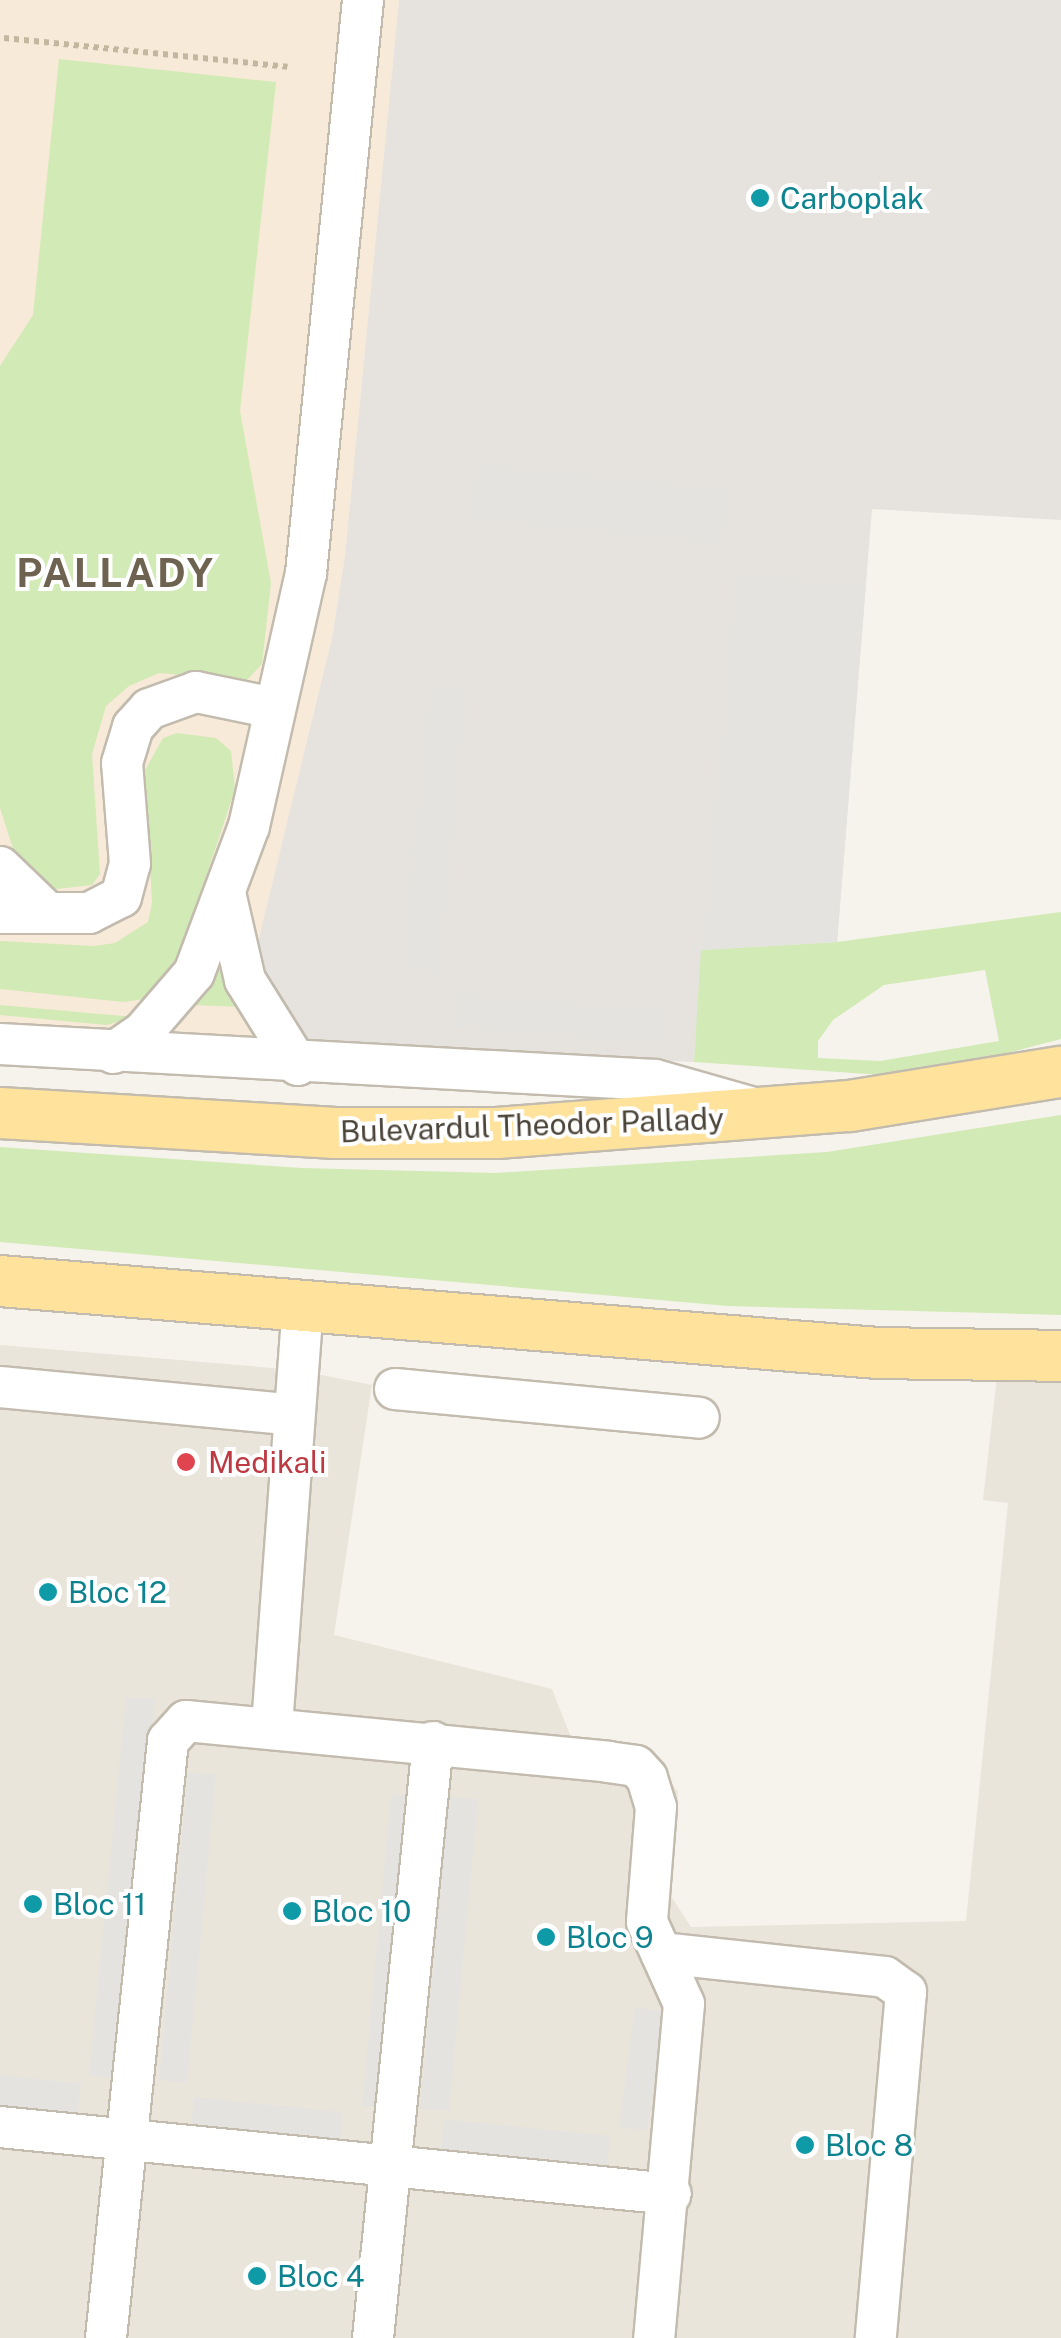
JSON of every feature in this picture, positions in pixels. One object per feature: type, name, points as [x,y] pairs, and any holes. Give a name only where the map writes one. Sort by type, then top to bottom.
[{"type":"main road","name":"Bulevardul Theodor Pallady","points":[[0,1113],[382,1134],[774,1114],[1061,1072]]},
{"type":"main road","points":[[4,1282],[1061,1364]]},
{"type":"main road","points":[[1002,1358],[1061,1356]]},
{"type":"street","points":[[114,1053],[180,994],[226,898],[274,708],[314,514],[363,0]]},
{"type":"street","points":[[0,913],[104,910],[126,888],[122,762],[134,727],[149,709],[196,692],[274,708]]},
{"type":"street","points":[[0,868],[48,913]]},
{"type":"street","points":[[226,898],[245,980],[298,1064]]},
{"type":"street","points":[[0,1044],[298,1064],[655,1080],[774,1114]]},
{"type":"street","points":[[272,1726],[302,1308]]},
{"type":"street","points":[[0,1387],[294,1416]]},
{"type":"street","points":[[395,1389],[699,1418]]},
{"type":"street","points":[[106,2338],[168,1741],[186,1720],[434,1742],[636,1766],[656,1807],[647,1922],[684,2004],[671,2194],[654,2338]]},
{"type":"street","points":[[372,2338],[434,1742]]},
{"type":"street","points":[[661,1954],[885,1977],[906,1992],[876,2338]]},
{"type":"street","points":[[0,2127],[671,2194]]},
{"type":"path","points":[[4,38],[288,67]]},
{"type":"shaded area","points":[[0,0],[399,0],[345,556],[332,638],[257,946],[298,1044],[0,1025]]},
{"type":"shaded area","points":[[399,0],[1061,0],[1061,520],[872,509],[837,942],[702,950],[694,1062],[298,1044],[265,993],[257,946],[332,638],[345,556]]},
{"type":"shaded area","points":[[476,462],[729,489],[723,545],[470,519]]},
{"type":"shaded area","points":[[735,573],[866,584],[837,942],[701,950]]},
{"type":"shaded area","points":[[429,682],[468,686],[440,975],[401,971]]},
{"type":"shaded area","points":[[459,993],[669,1010],[667,1045],[455,1028]]},
{"type":"shaded area","points":[[0,1345],[297,1370],[372,1385],[334,1635],[552,1689],[570,1735],[655,1761],[678,1792],[669,1893],[691,1927],[966,1921],[1008,1503],[983,1500],[1000,1350],[1061,1357],[1061,2338],[0,2338]]},
{"type":"shaded area","points":[[126,1697],[155,1698],[118,2079],[89,2075]]},
{"type":"shaded area","points":[[188,1772],[216,1775],[187,2083],[159,2080]]},
{"type":"shaded area","points":[[391,1795],[408,1797],[379,2107],[362,2106]]},
{"type":"shaded area","points":[[449,1797],[478,1799],[449,2111],[420,2109]]},
{"type":"shaded area","points":[[635,2007],[663,2011],[648,2130],[619,2127]]},
{"type":"shaded area","points":[[0,2075],[81,2084],[78,2116],[0,2107]]},
{"type":"shaded area","points":[[194,2097],[343,2112],[340,2144],[191,2128]]},
{"type":"shaded area","points":[[444,2119],[610,2136],[607,2166],[441,2149]]},
{"type":"green space","points":[[59,59],[276,82],[240,411],[271,583],[262,664],[246,681],[159,673],[129,686],[106,706],[92,754],[100,874],[92,885],[57,889],[41,886],[16,858],[0,808],[0,366],[33,315]]},
{"type":"green space","points":[[177,733],[216,738],[231,751],[235,789],[175,971],[145,999],[123,1002],[0,989],[0,941],[94,946],[115,943],[148,922],[152,903],[145,770],[163,738]]},
{"type":"green space","points":[[1061,912],[1061,1039],[976,1061],[882,1075],[694,1062],[701,950],[837,942]],"holes":[[[985,970],[999,1041],[880,1061],[818,1058],[818,1041],[833,1020],[884,985]]]},
{"type":"green space","points":[[219,961],[241,1007],[195,1005],[209,967]]},
{"type":"green space","points":[[0,1005],[134,1017],[107,1025],[0,1015]]},
{"type":"green space","points":[[1061,1115],[1061,1315],[728,1306],[0,1242],[0,1147],[302,1168],[495,1173],[827,1152]]},
{"type":"place","name":"Carboplak","points":[[760,198]]},
{"type":"place","name":"Medikali","points":[[186,1462]]},
{"type":"place","name":"Bloc 12","points":[[48,1592]]},
{"type":"place","name":"Bloc 11","points":[[33,1904]]},
{"type":"place","name":"Bloc 10","points":[[292,1911]]},
{"type":"place","name":"Bloc 9","points":[[546,1937]]},
{"type":"place","name":"Bloc 8","points":[[805,2145]]},
{"type":"place","name":"Bloc 4","points":[[257,2276]]},
{"type":"district","name":"PALLADY","points":[[116,573]]}]
